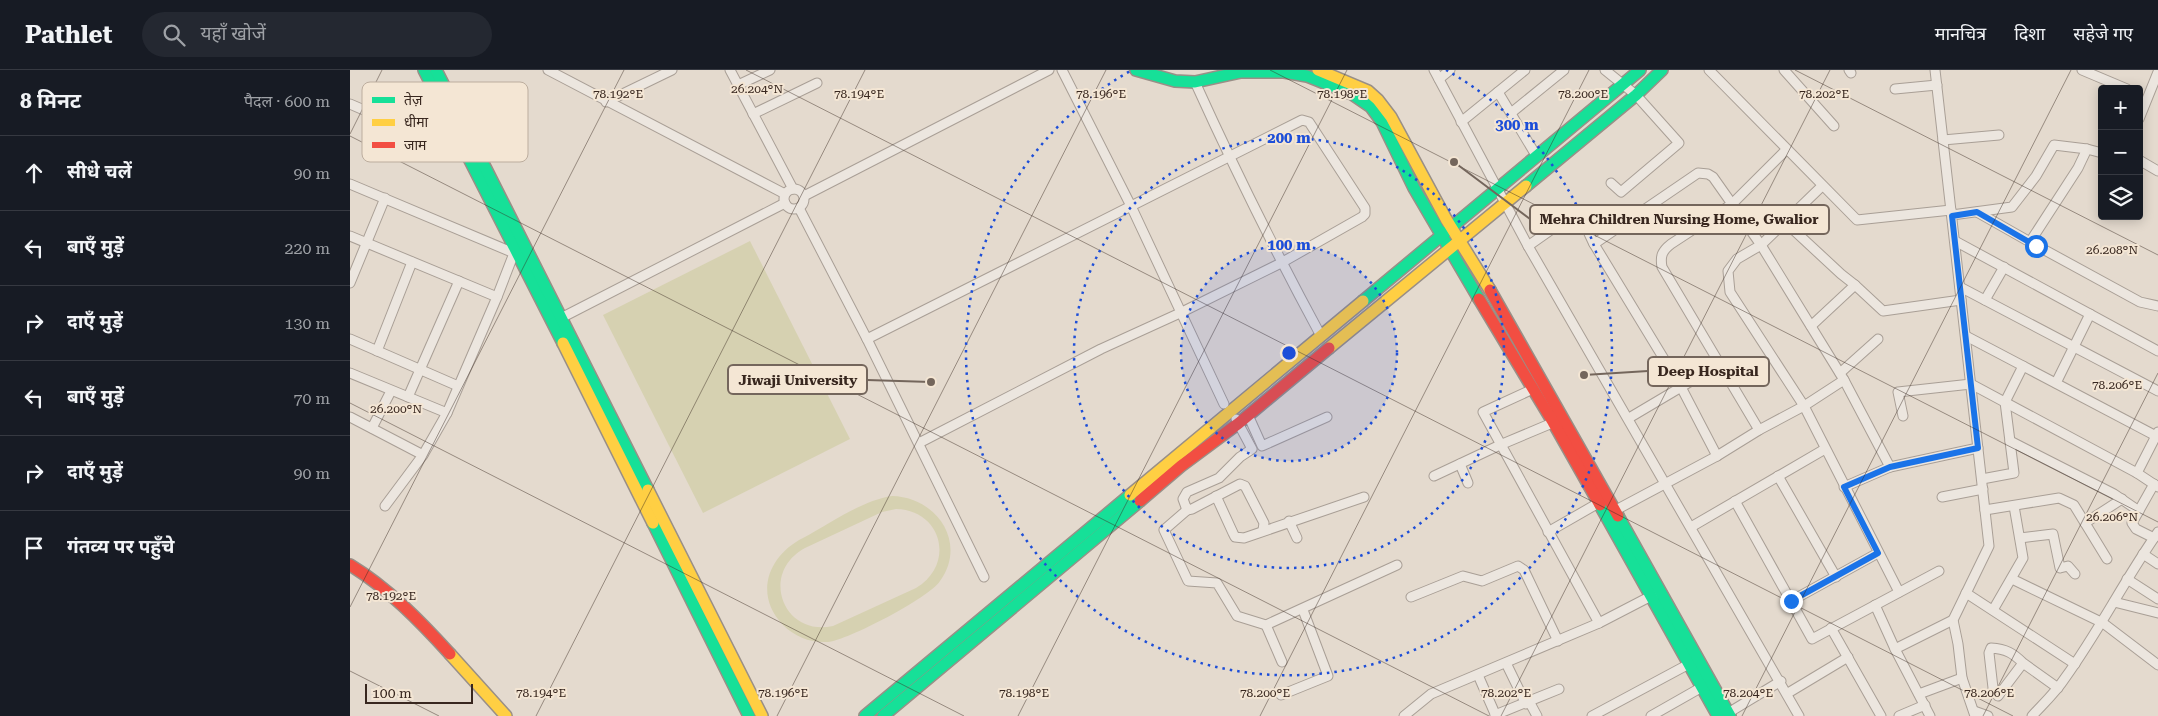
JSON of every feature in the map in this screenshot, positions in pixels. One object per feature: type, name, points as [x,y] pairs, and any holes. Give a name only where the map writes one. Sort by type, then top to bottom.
[{"type":"main road","points":[[424,70],[430,82]]},
{"type":"main road","points":[[436,70],[442,82]]},
{"type":"main road","points":[[1136,70],[1175,81],[1195,82],[1216,73],[1284,72],[1354,89],[1382,122],[1414,188],[1440,235],[1534,389],[1558,420]]},
{"type":"main road","points":[[1318,70],[1378,100],[1391,117],[1459,240],[1505,316],[1558,420],[1725,715]]},
{"type":"main road","points":[[865,716],[1228,408],[1321,336],[1640,70]]},
{"type":"main road","points":[[883,716],[1181,466],[1239,423],[1448,248],[1636,95],[1662,70]]},
{"type":"main road","points":[[470,162],[749,716]]},
{"type":"main road","points":[[482,162],[762,716]]},
{"type":"main road","points":[[1493,322],[1505,316]]},
{"type":"main road","points":[[1603,500],[1614,511],[1702,687],[1725,715]]},
{"type":"main road","points":[[350,565],[365,574],[427,628],[506,716]]},
{"type":"street","points":[[548,70],[606,102],[788,195]]},
{"type":"street","points":[[606,102],[672,70]]},
{"type":"street","points":[[561,318],[788,195],[800,190],[804,196],[804,203],[800,208],[792,209],[788,195],[753,114],[730,70]]},
{"type":"street","points":[[738,86],[770,70]]},
{"type":"street","points":[[804,196],[1049,70]]},
{"type":"street","points":[[1062,70],[1131,206],[1180,314],[1228,408],[1239,423],[1252,449]]},
{"type":"street","points":[[1434,70],[1528,246],[1788,693],[1799,716]]},
{"type":"street","points":[[1439,79],[1450,70]]},
{"type":"street","points":[[1461,122],[1525,70]]},
{"type":"street","points":[[1511,113],[1564,70]]},
{"type":"street","points":[[1605,70],[1636,95],[1679,143],[1621,192],[1611,183]]},
{"type":"street","points":[[1709,70],[1857,220],[1977,212],[2012,206],[2036,176],[2054,145],[2098,152]]},
{"type":"street","points":[[1784,70],[1834,126]]},
{"type":"street","points":[[1935,70],[1989,546],[1953,620],[1962,678],[1975,714],[1988,716]]},
{"type":"street","points":[[2082,70],[2118,85]]},
{"type":"street","points":[[2144,96],[2158,72]]},
{"type":"street","points":[[1195,82],[1228,156],[1281,263],[1321,336]]},
{"type":"street","points":[[753,114],[816,83]]},
{"type":"street","points":[[1895,88],[1937,85]]},
{"type":"street","points":[[1498,92],[1537,157]]},
{"type":"street","points":[[350,104],[362,109]]},
{"type":"street","points":[[868,339],[1298,121],[1305,120],[1309,122],[1365,208],[1365,214],[1362,218],[1281,263],[1180,314],[1100,349],[919,443]]},
{"type":"street","points":[[1943,140],[1999,135]]},
{"type":"street","points":[[2030,242],[2078,168],[2087,149]]},
{"type":"street","points":[[1759,430],[1662,267],[1660,258],[1664,249],[1732,204],[1786,150]]},
{"type":"street","points":[[2143,162],[2158,171]]},
{"type":"street","points":[[1594,244],[1698,173],[1708,174],[1713,177],[1761,246],[1842,376],[1890,467]]},
{"type":"street","points":[[350,184],[515,251],[447,413],[423,455],[385,506]]},
{"type":"street","points":[[1822,186],[1761,246],[1737,259],[1728,270],[1730,292],[1804,406],[1824,449],[1899,592]]},
{"type":"street","points":[[350,283],[385,198]]},
{"type":"street","points":[[800,208],[868,339],[984,577]]},
{"type":"street","points":[[1977,212],[2140,302],[2158,306]]},
{"type":"street","points":[[1528,246],[1572,215],[1577,216],[1581,220],[1681,387],[1717,456]]},
{"type":"street","points":[[1786,222],[1883,311],[1962,300]]},
{"type":"street","points":[[350,236],[497,297]]},
{"type":"street","points":[[1955,241],[2158,351]]},
{"type":"street","points":[[377,351],[412,262]]},
{"type":"street","points":[[1985,300],[2004,267]]},
{"type":"street","points":[[408,398],[459,281]]},
{"type":"street","points":[[1811,326],[1855,285]]},
{"type":"street","points":[[1960,287],[2158,391]]},
{"type":"street","points":[[2056,383],[2090,314]]},
{"type":"street","points":[[1966,336],[2157,434],[2137,473]]},
{"type":"street","points":[[350,339],[458,386]]},
{"type":"street","points":[[1614,511],[1717,456],[1759,430],[1804,406],[1842,376],[1878,339]]},
{"type":"street","points":[[1629,418],[1720,364]]},
{"type":"street","points":[[1982,479],[2014,473],[2005,402],[2023,366]]},
{"type":"street","points":[[350,373],[447,413]]},
{"type":"street","points":[[1903,416],[1898,392],[1971,384],[2156,485],[2132,523],[2140,532],[2156,535],[2126,579],[2102,623],[2075,664],[2058,688],[2032,716]]},
{"type":"street","points":[[1534,389],[1482,412],[1599,623]]},
{"type":"street","points":[[372,428],[391,390]]},
{"type":"street","points":[[1248,415],[1262,446]]},
{"type":"street","points":[[350,417],[423,455]]},
{"type":"street","points":[[1187,510],[1183,499],[1187,492],[1218,478],[1240,457],[1252,449],[1327,417]]},
{"type":"street","points":[[1434,476],[1500,444],[1558,420]]},
{"type":"street","points":[[2010,441],[2056,463],[2122,499],[2139,511]]},
{"type":"street","points":[[1844,487],[1890,467],[1978,448]]},
{"type":"street","points":[[1691,527],[1824,449]]},
{"type":"street","points":[[1460,464],[1468,483]]},
{"type":"street","points":[[1778,476],[1836,577]]},
{"type":"street","points":[[1263,530],[1264,523],[1246,486],[1240,484],[1187,510],[1164,530],[1188,581],[1217,583],[1237,616],[1266,626],[1397,565]]},
{"type":"street","points":[[1942,497],[1983,489]]},
{"type":"street","points":[[1216,496],[1236,536],[1244,538],[1289,521],[1364,497]]},
{"type":"street","points":[[1985,510],[2059,498],[2065,499],[2074,504],[2107,559]]},
{"type":"street","points":[[2085,523],[2122,499]]},
{"type":"street","points":[[1548,532],[1603,500]]},
{"type":"street","points":[[1735,501],[1812,639],[1939,571]]},
{"type":"street","points":[[1992,610],[2024,558],[2014,506]]},
{"type":"street","points":[[1289,521],[1297,538]]},
{"type":"street","points":[[2020,538],[2053,534],[2060,568],[2068,566],[2075,574]]},
{"type":"street","points":[[1791,601],[1878,553]]},
{"type":"street","points":[[2143,554],[2158,564]]},
{"type":"street","points":[[1410,597],[1463,576],[1482,581],[1518,566],[1524,570],[1558,641]]},
{"type":"street","points":[[2012,579],[2102,623],[2158,665]]},
{"type":"street","points":[[2126,579],[2158,598]]},
{"type":"street","points":[[1966,593],[2075,664]]},
{"type":"street","points":[[1404,716],[1431,694],[1599,623],[1655,594]]},
{"type":"street","points":[[2114,602],[2158,613]]},
{"type":"street","points":[[1875,605],[1895,649],[1930,716]]},
{"type":"street","points":[[1281,695],[1328,676],[1303,610]]},
{"type":"street","points":[[1895,649],[1953,620]]},
{"type":"street","points":[[1266,626],[1282,662]]},
{"type":"street","points":[[1831,628],[1882,716]]},
{"type":"street","points":[[2023,663],[1998,696],[1993,688],[1989,652],[1991,648],[2003,649],[2013,654],[2058,688]]},
{"type":"street","points":[[1788,693],[1848,657]]},
{"type":"street","points":[[1506,663],[1528,704],[1537,716]]},
{"type":"street","points":[[1592,716],[1689,664]]},
{"type":"street","points":[[1478,675],[1496,716],[1528,704],[1559,689]]},
{"type":"street","points":[[1919,694],[1962,678]]},
{"type":"street","points":[[1725,715],[1781,681]]},
{"type":"street","points":[[1651,716],[1702,687]]},
{"type":"street","points":[[1899,716],[1925,705]]},
{"type":"shaded area","points":[[750,241],[850,439],[703,513],[603,315]]},
{"type":"shaded area","points":[[892,496],[908,498],[922,504],[934,513],[943,524],[949,537],[950,551],[948,566],[940,581],[921,597],[905,607],[838,640],[828,642],[815,641],[793,633],[783,625],[774,613],[769,601],[767,588],[769,576],[781,554],[791,545],[846,513],[881,498]],"holes":[[[896,509],[912,512],[924,518],[933,528],[938,540],[939,553],[936,566],[929,578],[916,588],[833,626],[816,627],[801,622],[790,613],[783,600],[780,587],[783,572],[791,559],[805,548],[882,512]]]},
{"type":"traffic: fast","points":[[424,70],[430,82]]},
{"type":"traffic: fast","points":[[436,70],[442,82]]},
{"type":"traffic: fast","points":[[1136,70],[1175,81],[1195,82],[1241,72],[1284,72],[1307,76],[1352,94],[1371,107],[1382,122],[1414,188],[1479,299]]},
{"type":"traffic: fast","points":[[1363,301],[1640,70]]},
{"type":"traffic: fast","points":[[1526,186],[1636,95],[1662,70]]},
{"type":"traffic: fast","points":[[471,162],[563,343]]},
{"type":"traffic: fast","points":[[482,162],[648,490]]},
{"type":"traffic: fast","points":[[865,716],[1130,495]]},
{"type":"traffic: fast","points":[[883,716],[1140,501]]},
{"type":"traffic: fast","points":[[1600,505],[1718,716]]},
{"type":"traffic: fast","points":[[1618,516],[1730,716]]},
{"type":"traffic: fast","points":[[653,523],[749,716]]},
{"type":"traffic: slow","points":[[1318,70],[1368,91],[1378,100],[1391,117],[1446,219],[1490,290]]},
{"type":"traffic: slow","points":[[1329,348],[1526,186]]},
{"type":"traffic: slow","points":[[1130,495],[1363,301]]},
{"type":"traffic: slow","points":[[563,343],[653,523]]},
{"type":"traffic: slow","points":[[648,490],[762,716]]},
{"type":"traffic: slow","points":[[450,654],[506,716]]},
{"type":"traffic: jam","points":[[1490,290],[1618,516]]},
{"type":"traffic: jam","points":[[1479,299],[1553,422],[1600,505]]},
{"type":"traffic: jam","points":[[1140,501],[1181,466],[1239,423],[1329,348]]},
{"type":"traffic: jam","points":[[350,565],[391,595],[450,654]]},
{"type":"place","name":"Mehra Children Nursing Home, Gwalior","points":[[1454,162]]},
{"type":"place","name":"Deep Hospital","points":[[1584,375]]},
{"type":"place","name":"Jiwaji University","points":[[931,382]]},
{"type":"route","points":[[1791,601],[1878,553],[1844,487],[1890,467],[1978,448],[1952,216],[1977,212],[2000,227],[2036,246]]}]
